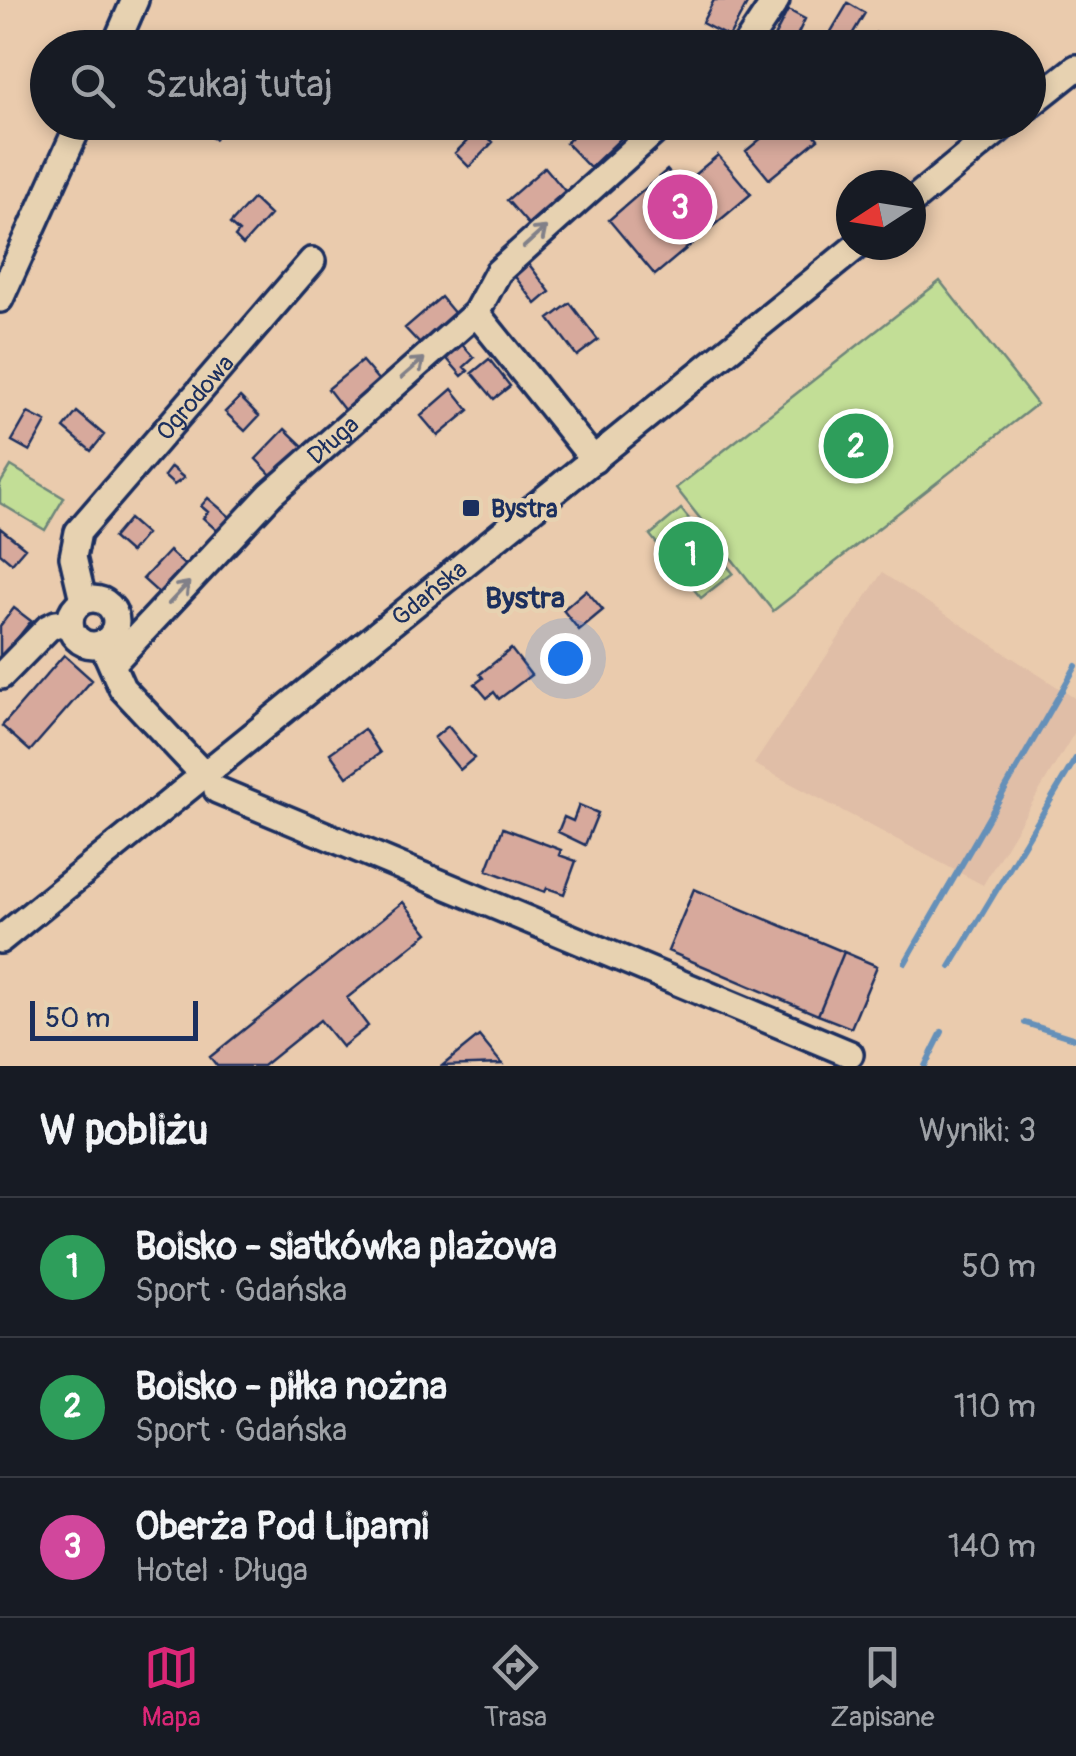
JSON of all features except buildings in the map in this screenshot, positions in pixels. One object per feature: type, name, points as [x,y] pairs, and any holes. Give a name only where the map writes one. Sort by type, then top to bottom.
[{"type":"street","points":[[122,30],[135,0]]},
{"type":"street","points":[[756,30],[776,0]]},
{"type":"street","points":[[1046,92],[1076,68]]},
{"type":"street","points":[[0,298],[72,140]]},
{"type":"street","name":"Długa","points":[[107,654],[271,494],[476,314],[498,272],[645,140]]},
{"type":"street","points":[[926,190],[986,140]]},
{"type":"street","name":"Gdańska","points":[[0,940],[211,782],[594,460],[840,260]]},
{"type":"street","name":"Ogrodowa","points":[[77,612],[73,557],[78,532],[312,261]]},
{"type":"street","points":[[476,314],[594,460]]},
{"type":"street","points":[[2,676],[48,628],[103,601],[114,611],[107,654]]},
{"type":"street","points":[[77,612],[78,640],[107,654],[122,688],[211,782],[850,1054]]},
{"type":"shaded area","points":[[882,573],[1076,699],[1076,730],[983,885],[754,764]]},
{"type":"green space","points":[[940,281],[1037,404],[773,611],[676,488]]},
{"type":"green space","points":[[11,466],[64,498],[45,530],[0,503],[0,484]]},
{"type":"green space","points":[[681,509],[733,573],[701,598],[650,535]]},
{"type":"waterway","points":[[905,963],[1076,666]]},
{"type":"waterway","points":[[950,967],[1076,758]]},
{"type":"waterway","points":[[1025,1023],[1076,1039]]},
{"type":"waterway","points":[[925,1066],[942,1032]]},
{"type":"place","name":"Oberża Pod Lipami","points":[[680,207]]},
{"type":"place","name":"Boisko - piłka nożna","points":[[856,446]]},
{"type":"place","name":"Bystra","points":[[471,508]]},
{"type":"place","name":"Boisko - siatkówka plażowa","points":[[691,554]]},
{"type":"district","name":"Bystra","points":[[525,598]]}]
